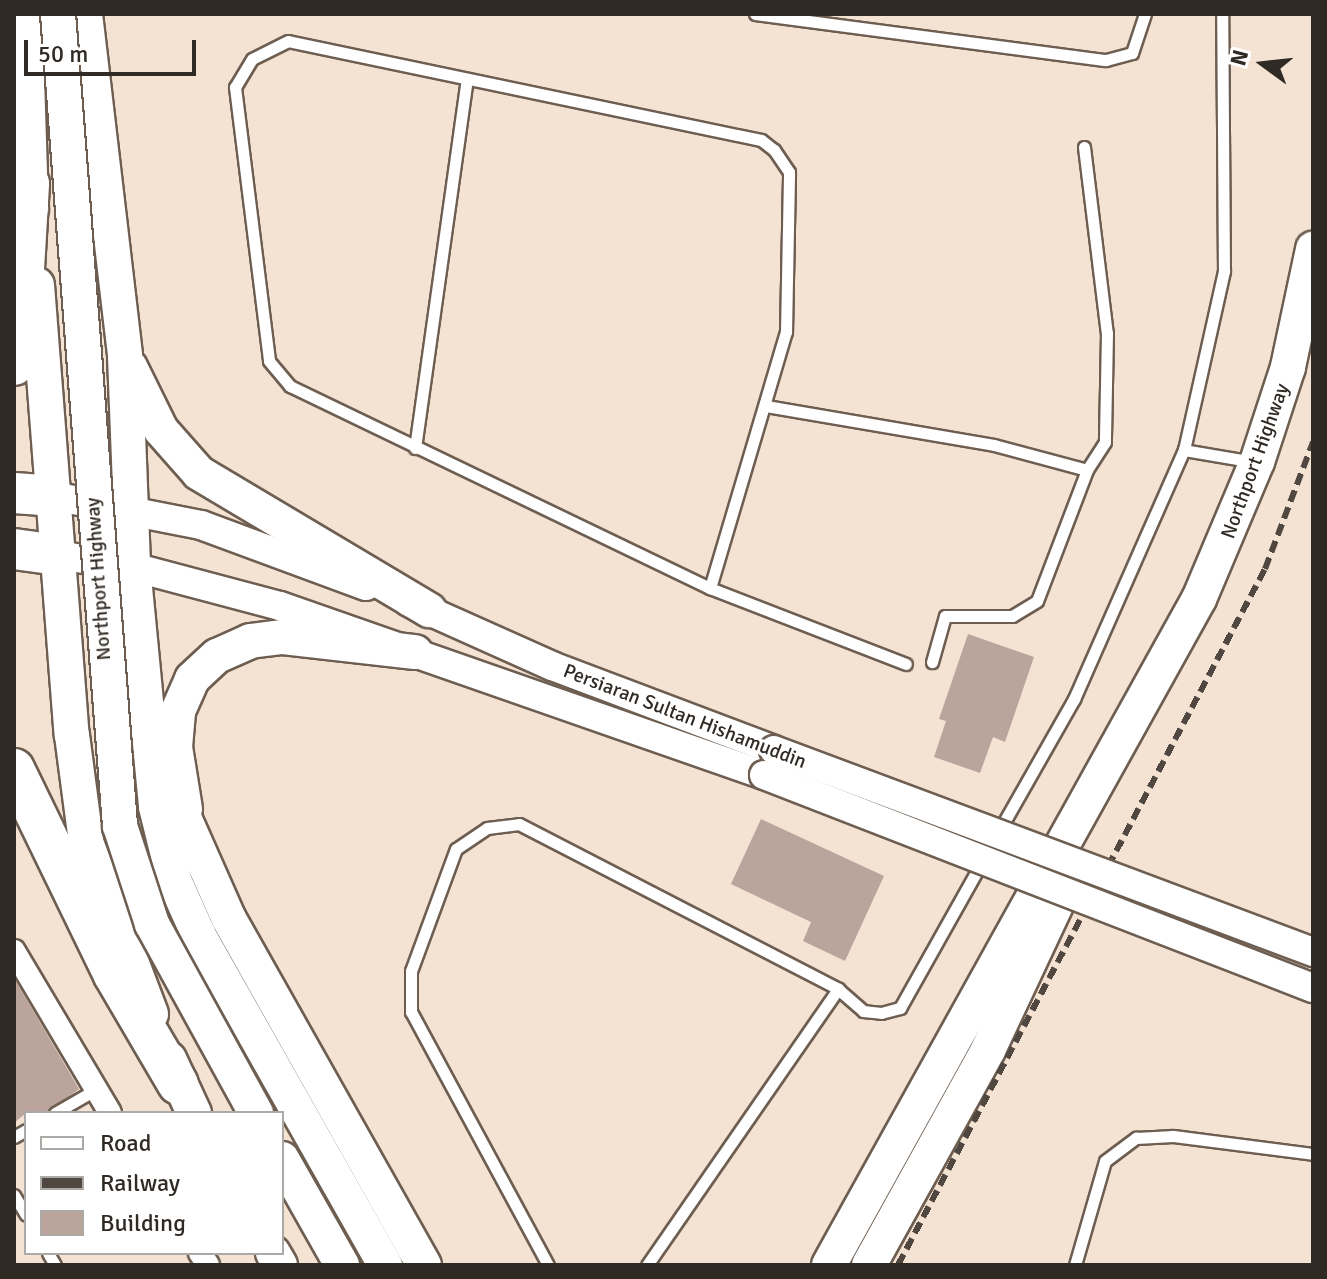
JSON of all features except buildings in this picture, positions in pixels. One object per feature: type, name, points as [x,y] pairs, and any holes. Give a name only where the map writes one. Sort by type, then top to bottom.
[{"type":"highway","points":[[14,365],[19,353],[29,183]]},
{"type":"highway","points":[[14,549],[58,555]]},
{"type":"highway","points":[[14,769],[107,962],[186,1098]]},
{"type":"main road","points":[[25,14],[33,495],[58,555],[86,842],[186,1098]]},
{"type":"main road","name":"Northport Highway","points":[[58,14],[120,826],[152,924],[255,1111]]},
{"type":"main road","points":[[85,14],[93,118],[125,356],[133,567],[156,807],[174,880],[199,936],[385,1265]]},
{"type":"main road","name":"Northport Highway","points":[[1167,662],[1230,534],[1257,462],[1288,367],[1313,249]]},
{"type":"main road","points":[[125,356],[161,430],[199,473],[429,610]]},
{"type":"main road","points":[[197,856],[179,779],[175,728],[184,694],[204,666],[232,647],[263,638],[306,637],[415,652]]},
{"type":"main road","points":[[829,1265],[1167,662]]},
{"type":"main road","points":[[869,1265],[1027,974],[1167,662]]},
{"type":"main road","points":[[140,665],[171,792],[197,856],[379,1191],[424,1265]]},
{"type":"main road","points":[[284,1163],[342,1265]]},
{"type":"street","name":"Persiaran Sultan Hishamuddin","points":[[33,495],[130,508],[255,542],[429,610],[769,763],[1313,988]]},
{"type":"street","name":"Persiaran Sultan Hishamuddin","points":[[58,555],[133,567],[266,601],[415,652],[769,763],[1313,952]]},
{"type":"street","points":[[14,951],[109,1111]]},
{"type":"lane","points":[[755,14],[1106,60],[1132,53],[1145,14]]},
{"type":"lane","points":[[548,1265],[411,1012],[411,971],[456,849],[487,828],[519,824],[838,989],[863,1011],[900,1008],[1074,699],[1184,450],[1224,271],[1222,14]]},
{"type":"lane","points":[[710,588],[786,332],[789,172],[774,150],[761,140],[288,41],[252,59],[235,87],[269,361],[290,386],[710,588],[906,664]]},
{"type":"lane","points":[[415,448],[467,80]]},
{"type":"lane","points":[[932,662],[945,616],[1012,616],[1037,601],[1087,470],[1105,442],[1107,333],[1084,147]]},
{"type":"lane","points":[[766,406],[994,445],[1087,470]]},
{"type":"lane","points":[[1184,450],[1257,462]]},
{"type":"lane","points":[[647,1265],[838,989]]},
{"type":"lane","points":[[58,1111],[95,1090]]},
{"type":"lane","points":[[1075,1265],[1105,1161],[1136,1138],[1173,1136],[1313,1154]]},
{"type":"railway","points":[[898,1265],[1265,569],[1313,442]]}]
